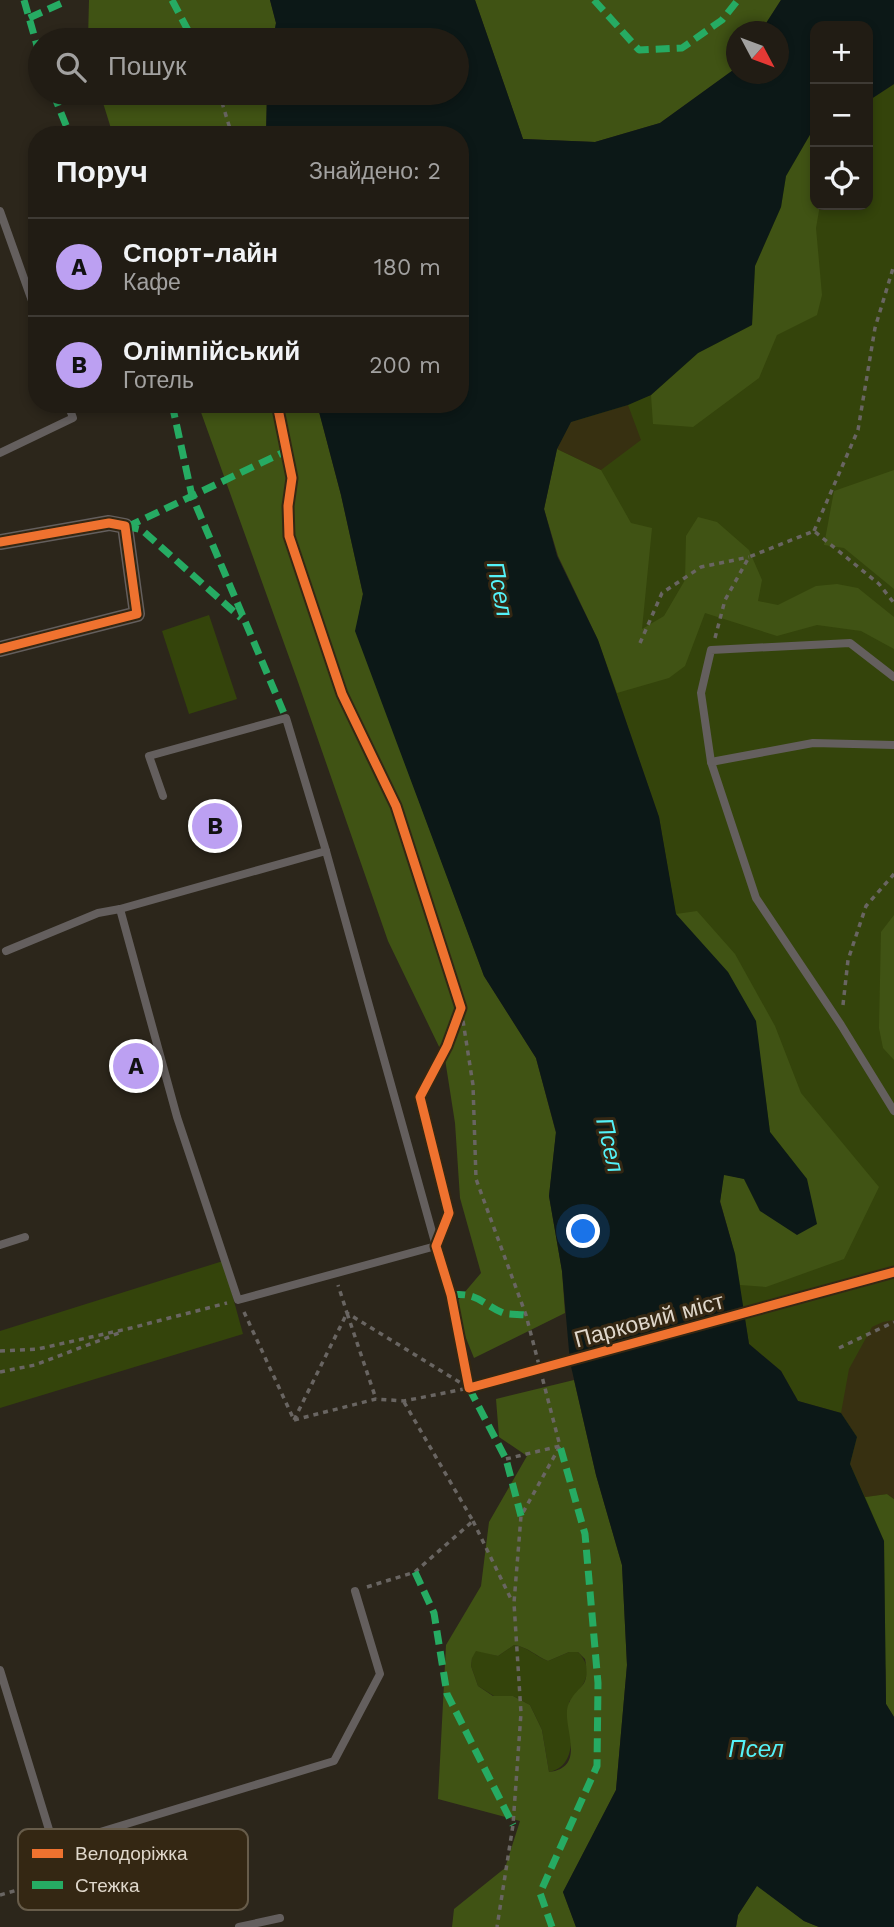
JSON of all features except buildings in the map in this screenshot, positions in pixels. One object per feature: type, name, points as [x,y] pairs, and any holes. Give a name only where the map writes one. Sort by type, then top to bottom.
[{"type":"street","points":[[0,542],[110,523],[125,526],[137,614],[0,649]]},
{"type":"lane","points":[[0,211],[28,290]]},
{"type":"lane","points":[[0,453],[73,418],[71,413]]},
{"type":"lane","points":[[894,677],[850,643],[711,650],[701,693],[711,762],[756,898],[841,1025],[894,1111]]},
{"type":"lane","points":[[120,909],[177,1117],[238,1300],[436,1246],[326,850],[286,718],[149,756],[163,796]]},
{"type":"lane","points":[[711,762],[813,743],[894,745]]},
{"type":"lane","points":[[6,951],[98,914],[326,850]]},
{"type":"lane","points":[[0,1245],[25,1237]]},
{"type":"lane","points":[[110,1829],[334,1761],[380,1674],[355,1591]]},
{"type":"lane","points":[[0,1670],[49,1829]]},
{"type":"lane","points":[[239,1927],[280,1918]]},
{"type":"path","points":[[223,105],[229,126]]},
{"type":"path","points":[[640,643],[662,593],[701,567],[749,557],[814,531],[858,430],[875,328],[894,265]]},
{"type":"path","points":[[279,413],[292,478],[288,506],[289,537],[342,694],[396,806],[461,1008],[472,1086],[476,1179],[526,1315],[560,1446],[521,1516],[513,1603],[522,1713],[513,1825],[496,1927]]},
{"type":"path","points":[[814,531],[878,584],[894,603]]},
{"type":"path","points":[[711,650],[725,600],[749,557]]},
{"type":"path","points":[[841,1025],[848,960],[866,906],[894,874]]},
{"type":"path","points":[[461,1008],[447,1046],[420,1097],[449,1213],[436,1246],[451,1295],[469,1388]]},
{"type":"path","points":[[334,1274],[376,1399]]},
{"type":"path","points":[[0,1351],[38,1349],[238,1300],[294,1420]]},
{"type":"path","points":[[347,1312],[469,1388]]},
{"type":"path","points":[[294,1420],[347,1312]]},
{"type":"path","points":[[839,1348],[894,1322]]},
{"type":"path","points":[[0,1371],[34,1365],[131,1328]]},
{"type":"path","points":[[404,1401],[473,1521],[513,1603]]},
{"type":"path","points":[[506,1459],[560,1446]]},
{"type":"path","points":[[355,1591],[415,1572],[473,1521]]},
{"type":"path","points":[[0,1895],[18,1890]]},
{"type":"green space","points":[[89,0],[270,0],[276,23],[275,28],[88,28]]},
{"type":"green space","points":[[475,0],[781,0],[767,21],[726,21],[726,75],[660,123],[595,142],[523,139]]},
{"type":"green space","points":[[894,84],[894,1717],[841,1413],[798,1401],[781,1371],[749,1344],[659,817],[598,640],[557,449],[571,422],[651,395],[810,134],[810,210],[873,210],[873,98]]},
{"type":"green space","points":[[104,105],[267,105],[266,126],[110,126]]},
{"type":"green space","points":[[810,135],[810,210],[819,210],[816,228],[822,295],[817,315],[777,335],[759,378],[693,427],[653,424],[651,395],[698,353],[752,325],[755,266],[781,207],[786,176]]},
{"type":"green space","points":[[201,413],[319,413],[363,594],[356,631],[484,976],[536,1058],[556,1133],[549,1196],[562,1271],[565,1313],[474,1358],[453,1306],[481,1273],[460,1198],[455,1123],[445,1059],[388,941]]},
{"type":"green space","points":[[557,449],[601,470],[631,523],[652,528],[642,629],[664,616],[685,580],[686,536],[698,517],[717,522],[749,550],[762,580],[758,601],[778,605],[816,586],[837,584],[858,588],[894,617],[894,649],[861,631],[817,625],[777,636],[705,613],[685,666],[669,678],[617,693],[598,640],[558,556],[544,509]]},
{"type":"green space","points":[[894,470],[894,589],[844,548],[824,545],[834,491]]},
{"type":"green space","points":[[209,615],[237,699],[189,714],[162,631]]},
{"type":"green space","points":[[697,911],[735,954],[775,1026],[801,1093],[879,1187],[844,1259],[766,1287],[740,1285],[735,1254],[720,1201],[724,1174],[744,1179],[760,1211],[807,1179],[770,1132],[755,1020],[676,914]]},
{"type":"green space","points":[[894,915],[894,1060],[883,1048],[879,1028],[881,932]]},
{"type":"green space","points":[[223,1261],[243,1334],[0,1408],[0,1331]]},
{"type":"green space","points":[[574,1380],[596,1475],[622,1565],[627,1665],[616,1790],[563,1892],[576,1927],[452,1927],[454,1909],[505,1868],[520,1821],[438,1799],[446,1645],[481,1586],[489,1522],[527,1456],[499,1437],[496,1399]],"holes":[[[514,1645],[548,1661],[569,1652],[578,1652],[585,1659],[585,1681],[569,1703],[567,1712],[571,1753],[568,1762],[549,1772],[542,1730],[530,1705],[513,1696],[493,1696],[478,1686],[471,1666],[476,1651],[498,1656]]]},
{"type":"green space","points":[[887,1494],[894,1499],[894,1717],[886,1704],[884,1541],[865,1497]]},
{"type":"green space","points":[[514,1645],[548,1661],[569,1652],[578,1652],[586,1666],[586,1678],[569,1702],[569,1754],[559,1768],[549,1772],[542,1730],[530,1705],[513,1696],[494,1696],[478,1686],[471,1666],[476,1650],[498,1656]]},
{"type":"green space","points":[[757,1885],[804,1921],[819,1927],[736,1927],[738,1915]]},
{"type":"sand","points":[[628,405],[641,440],[601,470],[557,449],[571,422]]},
{"type":"sand","points":[[894,1320],[894,1499],[887,1494],[865,1497],[850,1464],[857,1437],[841,1413],[849,1369],[872,1327]]},
{"type":"water","name":"Псел","points":[[270,0],[475,0],[523,139],[595,142],[660,123],[726,75],[726,84],[789,84],[789,21],[767,21],[781,0],[894,0],[894,84],[873,98],[873,21],[810,21],[810,135],[786,176],[781,207],[755,266],[752,325],[698,353],[651,395],[628,405],[571,422],[557,449],[544,509],[557,556],[598,640],[659,817],[676,914],[728,972],[756,1021],[770,1132],[807,1179],[817,1224],[797,1235],[760,1211],[744,1179],[724,1175],[720,1202],[735,1254],[749,1344],[781,1371],[798,1401],[841,1413],[857,1437],[850,1464],[884,1541],[886,1704],[894,1717],[894,1927],[819,1927],[804,1921],[757,1886],[738,1915],[736,1927],[576,1927],[563,1892],[616,1790],[627,1665],[622,1565],[596,1475],[570,1362],[562,1271],[549,1196],[556,1132],[536,1058],[484,976],[355,631],[363,594],[319,413],[469,413],[469,126],[266,126],[267,105],[469,105],[469,28],[275,28]]},
{"type":"marked path","points":[[24,0],[32,28]]},
{"type":"marked path","points":[[29,18],[62,3],[62,0]]},
{"type":"marked path","points":[[172,0],[187,28]]},
{"type":"marked path","points":[[594,0],[639,50],[682,48],[722,20],[738,0]]},
{"type":"marked path","points":[[58,105],[66,126]]},
{"type":"marked path","points":[[174,413],[192,496],[286,718]]},
{"type":"marked path","points":[[127,527],[286,451]]},
{"type":"marked path","points":[[125,526],[142,530],[241,618]]},
{"type":"marked path","points":[[451,1295],[468,1295],[503,1313],[526,1315]]},
{"type":"marked path","points":[[469,1388],[506,1459],[521,1516]]},
{"type":"marked path","points":[[552,1927],[540,1893],[597,1766],[598,1683],[585,1534],[560,1446]]},
{"type":"marked path","points":[[415,1572],[434,1613],[447,1694],[513,1825]]},
{"type":"cycle path","name":"Парковий міст","points":[[279,413],[292,478],[288,506],[289,536],[342,694],[396,806],[461,1008],[447,1046],[420,1097],[449,1213],[436,1246],[451,1295],[469,1388],[894,1272]]},
{"type":"cycle path","points":[[0,542],[109,523],[125,526],[137,614],[0,649]]},
{"type":"place","name":"Олімпійський","points":[[215,826]]},
{"type":"place","name":"Спорт-лайн","points":[[136,1066]]}]
